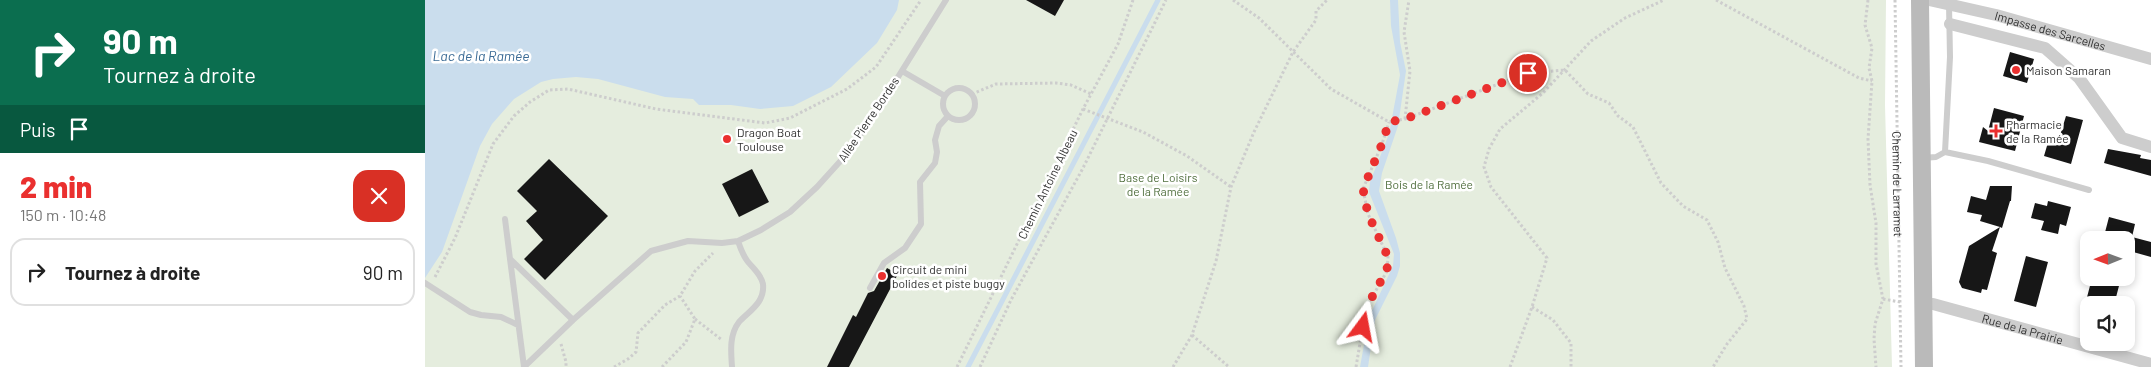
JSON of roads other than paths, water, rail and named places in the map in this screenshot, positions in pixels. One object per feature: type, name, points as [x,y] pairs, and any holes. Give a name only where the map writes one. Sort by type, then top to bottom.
[{"type":"main road","name":"Chemin de Larramet","points":[[1920,0],[1923,367]]},
{"type":"street","points":[[1929,0],[1949,1]]},
{"type":"street","name":"Impasse des Sarcelles","points":[[1949,1],[2151,59]]},
{"type":"street","points":[[1991,34],[1996,15]]},
{"type":"street","points":[[1950,24],[2045,48],[2079,78],[2122,138],[2151,147]]},
{"type":"street","name":"Rue de la Prairie","points":[[1922,304],[1933,304],[2151,364]]},
{"type":"lane","name":"Allée Pierre Bordes","points":[[524,367],[557,334],[651,251],[688,241],[722,243],[738,241],[761,230],[790,212],[817,187],[845,156],[946,0]]},
{"type":"lane","points":[[1949,1],[1950,57],[1945,152],[1988,161],[2089,190]]},
{"type":"lane","points":[[902,70],[945,96]]},
{"type":"lane","points":[[963,88],[972,94],[975,103],[973,112],[966,119],[956,120],[948,116],[943,106],[945,96],[953,89],[963,88]]},
{"type":"lane","points":[[870,288],[884,263],[905,248],[921,224],[920,182],[935,163],[937,152],[935,140],[939,126],[948,116]]},
{"type":"lane","name":"Chemin de Larramet","points":[[1922,158],[1936,157],[1945,152]]},
{"type":"lane","points":[[505,219],[524,367]]},
{"type":"lane","points":[[732,367],[730,343],[739,323],[753,312],[762,294],[763,283],[759,274],[746,260],[738,241]]},
{"type":"lane","points":[[510,259],[573,320]]},
{"type":"lane","points":[[428,284],[470,312],[501,317],[519,325]]},
{"type":"water","name":"Lac de la Ramée","points":[[425,0],[899,0],[897,10],[877,43],[831,87],[793,106],[760,109],[731,105],[699,105],[693,99],[665,97],[598,79],[576,77],[541,82],[514,99],[492,124],[480,146],[442,252],[425,278]]},
{"type":"water","points":[[1390,0],[1398,0],[1400,42],[1406,71],[1398,126],[1382,173],[1379,191],[1396,238],[1400,253],[1400,266],[1375,320],[1368,367],[1360,367],[1369,317],[1393,266],[1394,254],[1369,192],[1370,182],[1389,134],[1400,75],[1391,26]]},
{"type":"waterway","points":[[968,367],[1158,0]]},
{"type":"place","name":"Maison Samaran","points":[[2016,70]]},
{"type":"place","name":"Pharmacie de la Ramée","points":[[1996,131]]},
{"type":"place","name":"Dragon Boat Toulouse","points":[[727,139]]},
{"type":"place","name":"Circuit de mini bolides et piste buggy","points":[[882,276]]},
{"type":"park label","name":"Base de Loisirs de la Ramée","points":[[1158,184]]},
{"type":"park label","name":"Bois de la Ramée","points":[[1429,184]]}]
